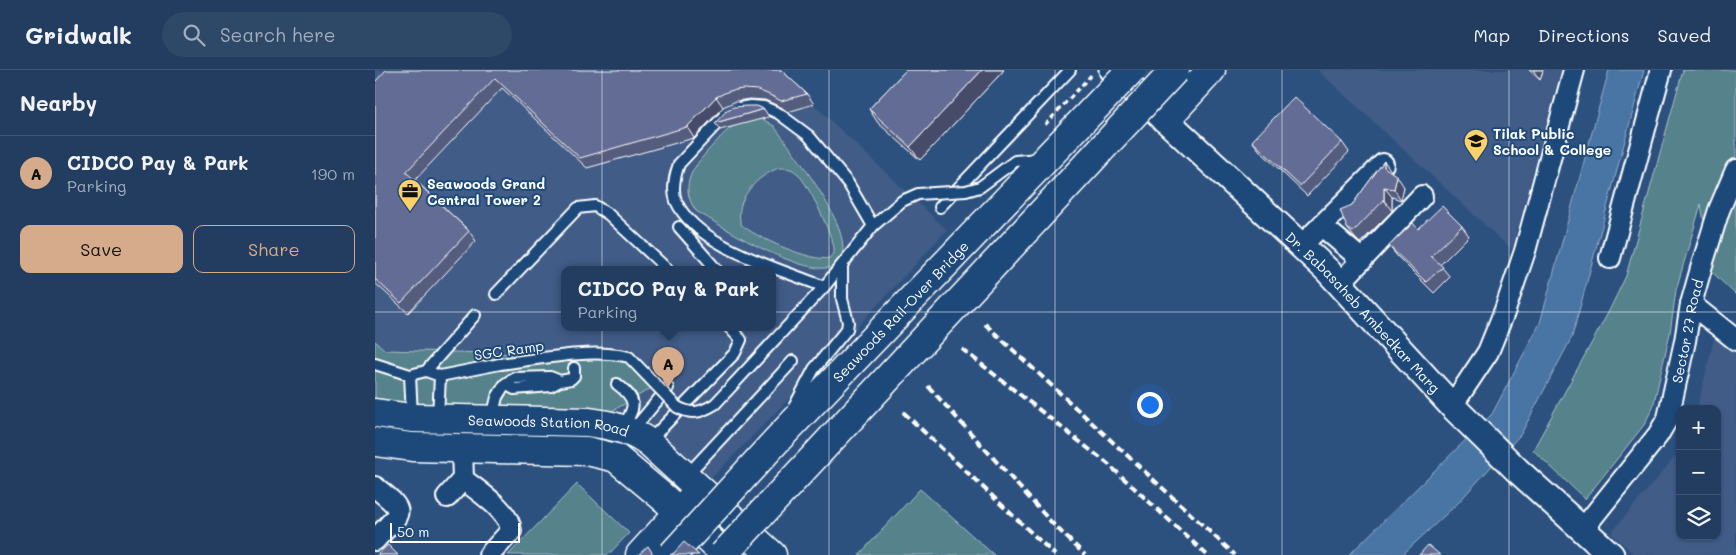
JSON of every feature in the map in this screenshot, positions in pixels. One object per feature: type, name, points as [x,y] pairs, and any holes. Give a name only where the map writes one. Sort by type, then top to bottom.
[{"type":"main road","name":"Seawoods Rail-Over Bridge","points":[[672,555],[776,441],[1131,70]]},
{"type":"main road","points":[[725,555],[1175,70]]},
{"type":"main road","points":[[1166,119],[1211,70]]},
{"type":"main road","name":"Seawoods Station Road","points":[[375,413],[425,418],[588,422],[604,424],[634,434],[694,483],[765,553]]},
{"type":"main road","name":"Seawoods Station Road","points":[[375,442],[411,447],[598,452],[615,458],[680,512],[725,555]]},
{"type":"main road","points":[[640,555],[680,512],[694,483]]},
{"type":"street","name":"Dr. Babasaheb Ambedkar Marg","points":[[1112,70],[1301,246],[1339,284],[1455,409],[1517,470],[1611,555]]},
{"type":"street","points":[[1455,409],[1488,352],[1505,310],[1525,251],[1575,70]]},
{"type":"street","points":[[1610,258],[1661,70]]},
{"type":"street","points":[[1301,246],[1383,164]]},
{"type":"street","name":"Sector 27 Road","points":[[1583,529],[1658,435],[1668,418],[1691,304],[1719,210],[1736,170]]},
{"type":"street","points":[[1339,284],[1421,196]]},
{"type":"street","points":[[1322,226],[1362,260]]},
{"type":"street","points":[[1691,304],[1736,340]]},
{"type":"street","points":[[447,497],[463,479],[462,448]]},
{"type":"street","points":[[463,479],[504,514],[510,524],[511,531],[489,555]]},
{"type":"street","points":[[375,487],[393,501],[398,508],[398,515],[375,540]]},
{"type":"lane","points":[[940,207],[1069,70]]},
{"type":"lane","points":[[769,266],[735,253],[693,224],[683,213],[676,200],[675,173],[679,164],[728,112],[737,108],[765,107],[777,113],[809,136],[848,183],[873,226]]},
{"type":"lane","name":"SGC Ramp","points":[[440,376],[500,364],[592,353],[629,357],[677,406],[687,412],[695,412],[715,404],[824,287],[873,226],[903,201],[918,194],[966,191],[980,187],[1015,161],[1047,158]]},
{"type":"lane","points":[[496,294],[579,208],[595,206],[608,214],[664,266]]},
{"type":"lane","points":[[679,227],[713,266]]},
{"type":"lane","points":[[776,441],[814,369],[847,329],[849,322],[843,299],[842,265]]},
{"type":"lane","points":[[776,269],[824,287]]},
{"type":"lane","points":[[426,371],[475,315]]},
{"type":"lane","points":[[634,434],[735,353],[741,340],[736,331]]},
{"type":"lane","points":[[694,483],[793,362]]},
{"type":"lane","points":[[375,364],[410,375],[426,371],[440,376],[425,418]]},
{"type":"lane","points":[[491,420],[497,397],[505,384],[514,378],[550,377],[560,381],[571,379],[574,368]]},
{"type":"lane","points":[[410,375],[412,391],[425,418]]},
{"type":"lane","points":[[617,384],[631,397],[634,404],[631,416],[634,434]]},
{"type":"lane","points":[[634,434],[668,388]]},
{"type":"shaded area","points":[[375,70],[777,70],[947,230],[818,369],[701,489],[648,442],[375,413]]},
{"type":"shaded area","name":"Tilak Public School & College","points":[[1318,70],[1561,70],[1512,250],[1322,74]]},
{"type":"shaded area","points":[[1609,70],[1644,70],[1572,337],[1521,434],[1457,504],[1402,555],[1349,555],[1492,414],[1540,323]]},
{"type":"shaded area","points":[[1716,331],[1736,348],[1736,555],[1635,555],[1611,533],[1676,456],[1676,540],[1721,540],[1721,405],[1698,405]]},
{"type":"green space","points":[[1683,70],[1736,70],[1736,295],[1712,272],[1701,204],[1676,290],[1670,333],[1653,407],[1644,425],[1585,499],[1533,450],[1608,313],[1626,276]]},
{"type":"green space","points":[[756,119],[764,120],[774,126],[807,172],[832,213],[840,232],[843,249],[839,261],[834,266],[829,268],[813,267],[786,259],[747,240],[696,211],[688,192],[688,183],[695,167],[728,130],[739,124]],"holes":[[[779,168],[791,169],[797,173],[813,198],[828,229],[834,247],[834,254],[829,258],[797,253],[757,235],[741,224],[739,215],[741,206],[749,190],[763,176]]]},
{"type":"green space","points":[[375,341],[385,350],[623,357],[655,386],[607,414],[375,403]]},
{"type":"green space","points":[[577,484],[629,533],[608,555],[508,555]]},
{"type":"green space","points":[[920,489],[994,555],[859,555]]},
{"type":"building","points":[[386,70],[781,70],[807,94],[781,101],[758,90],[743,89],[729,91],[716,97],[687,127],[580,158],[495,78],[406,172],[469,231],[401,303],[375,279],[375,82]]},
{"type":"building","points":[[906,70],[982,70],[910,147],[869,109]]},
{"type":"building","points":[[1294,97],[1342,142],[1300,186],[1252,141]]},
{"type":"building","points":[[757,106],[764,109],[715,123],[727,110]]},
{"type":"building","points":[[1384,161],[1384,167],[1397,176],[1394,189],[1384,187],[1384,200],[1353,232],[1347,228],[1340,210],[1352,205]]},
{"type":"building","points":[[1442,206],[1462,226],[1431,256],[1443,267],[1426,282],[1389,246],[1413,223],[1418,229]]},
{"type":"building","points":[[684,542],[699,555],[670,555]]},
{"type":"building","points":[[388,545],[398,555],[377,555]]},
{"type":"building","points":[[1428,545],[1440,555],[1419,555]]},
{"type":"building","points":[[648,546],[655,555],[638,555]]},
{"type":"railway","points":[[985,324],[1235,555]]},
{"type":"railway","points":[[962,349],[1108,464],[1207,555]]},
{"type":"railway","points":[[928,386],[1052,523],[1085,555]]},
{"type":"railway","points":[[903,412],[1055,555]]},
{"type":"place","name":"Tilak Public School & College","points":[[1476,162]]},
{"type":"place","name":"Seawoods Grand Central Tower 2","points":[[410,212]]},
{"type":"place","name":"CIDCO Pay & Park","points":[[668,388]]}]
